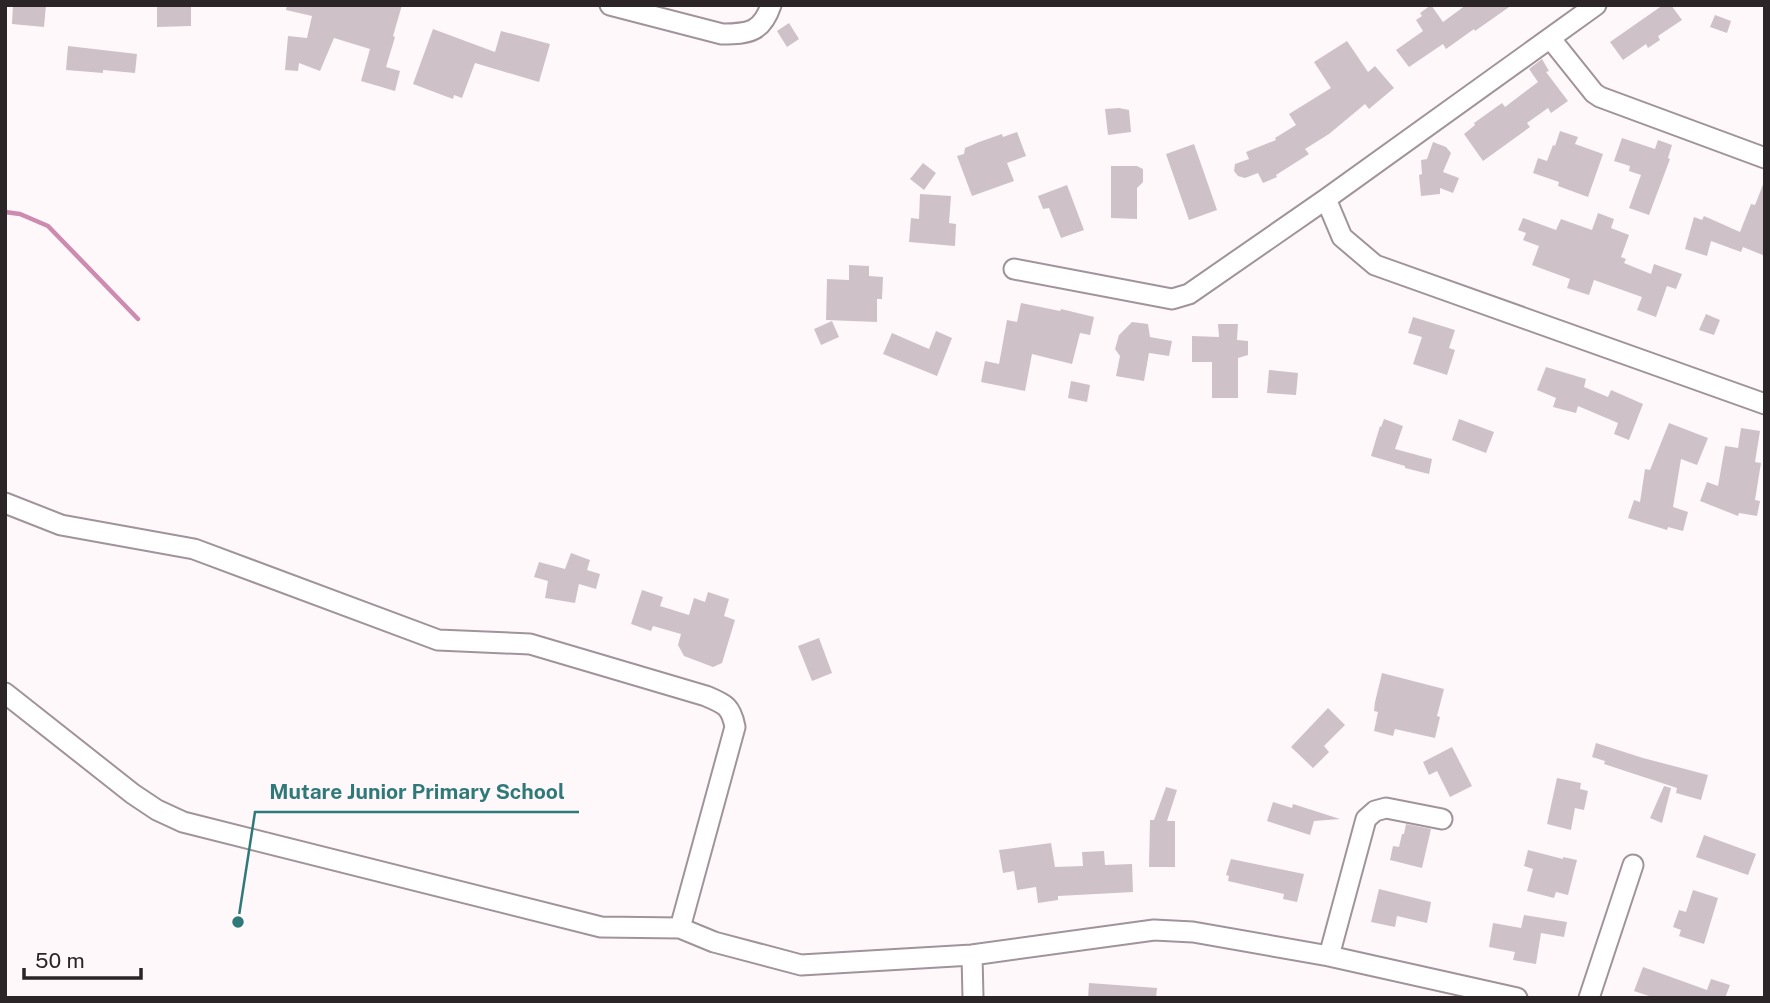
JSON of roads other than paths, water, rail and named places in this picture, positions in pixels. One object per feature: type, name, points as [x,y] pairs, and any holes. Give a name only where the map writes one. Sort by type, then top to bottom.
[{"type":"street","points":[[610,5],[722,34],[750,31],[766,20],[771,5]]},
{"type":"street","points":[[1014,269],[1172,299],[1189,294],[1596,5]]},
{"type":"street","points":[[1550,38],[1600,97],[1765,158]]},
{"type":"street","points":[[1326,199],[1342,237],[1375,265],[1765,404]]},
{"type":"street","points":[[5,503],[61,525],[194,549],[438,640],[530,644],[725,704],[733,714],[735,727],[680,928]]},
{"type":"street","points":[[5,693],[133,794],[157,810],[183,822],[601,927],[680,928],[715,942],[801,965],[972,955],[1154,930],[1193,932],[1329,956],[1456,991],[1517,998]]},
{"type":"street","points":[[1329,956],[1366,819],[1375,811],[1386,808],[1442,819]]},
{"type":"street","points":[[1589,998],[1633,865]]},
{"type":"street","points":[[972,955],[974,998]]},
{"type":"waterway","points":[[5,212],[20,214],[48,226],[138,319]]},
{"type":"place","name":"Mutare Junior Primary School","points":[[238,922]]}]
